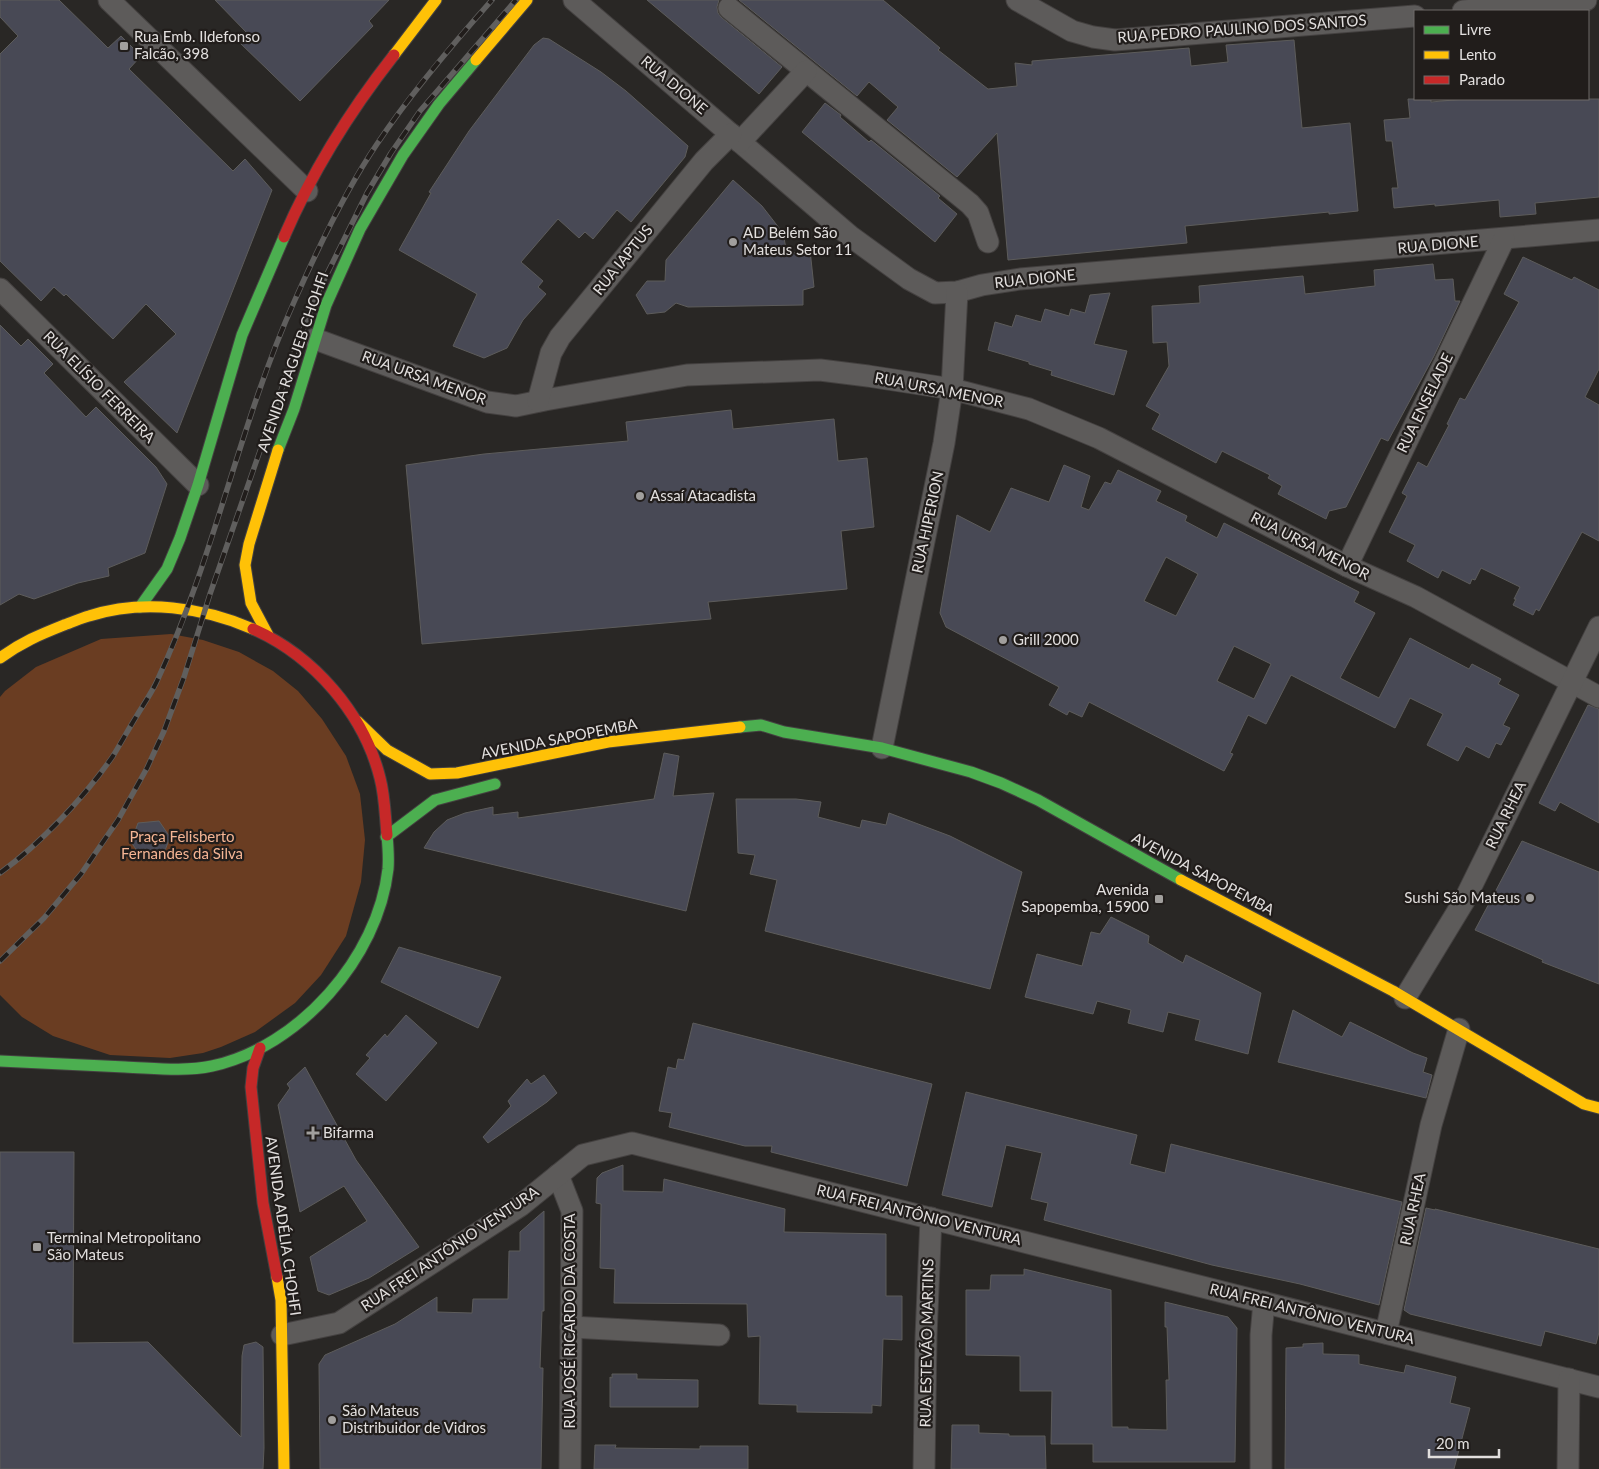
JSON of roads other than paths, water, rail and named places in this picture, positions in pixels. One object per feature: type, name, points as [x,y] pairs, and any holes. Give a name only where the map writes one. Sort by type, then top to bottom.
[{"type":"main road","points":[[140,607],[167,569],[180,538],[198,485],[242,336],[294,214],[331,146],[365,92],[436,0]]},
{"type":"main road","name":"AVENIDA RAGUEB CHOHFI","points":[[268,636],[252,603],[247,584],[246,565],[249,544],[326,305],[360,229],[403,155],[439,104],[526,0]]},
{"type":"main road","points":[[0,658],[21,643],[95,614],[140,607],[174,607],[206,612],[238,622],[268,636],[302,659],[332,687],[356,720],[368,743],[384,791],[388,869],[381,899],[368,936],[348,970],[323,1001],[310,1013],[294,1027],[260,1048],[240,1057],[211,1066],[170,1069],[0,1061]]},
{"type":"main road","points":[[7,642],[21,643]]},
{"type":"main road","name":"AVENIDA SAPOPEMBA","points":[[356,720],[387,750],[430,774],[457,773],[608,742],[760,725],[784,732],[882,748],[971,772],[1038,800],[1172,875],[1405,998],[1584,1104],[1599,1108]]},
{"type":"main road","points":[[770,740],[784,732]]},
{"type":"main road","points":[[386,837],[435,800],[507,782]]},
{"type":"main road","name":"AVENIDA ADÉLIA CHOHFI","points":[[260,1048],[254,1068],[251,1094],[263,1203],[281,1300],[284,1469]]},
{"type":"main road","name":"AVENIDA SAPOPEMBA","points":[[1584,1104],[1599,1122]]},
{"type":"street","points":[[110,0],[308,191]]},
{"type":"street","name":"RUA DIONE","points":[[574,0],[850,236],[909,279],[935,293],[957,292],[982,285],[1020,279],[1504,240],[1599,230]]},
{"type":"street","name":"RUA PEDRO PAULINO DOS SANTOS","points":[[1017,0],[1072,30],[1093,37],[1116,40],[1414,16]]},
{"type":"street","points":[[1473,10],[1586,0]]},
{"type":"street","points":[[729,8],[970,204],[978,213],[988,242]]},
{"type":"street","name":"RUA IAPTUS","points":[[538,401],[551,353],[560,337],[704,161],[736,138],[806,71]]},
{"type":"street","name":"RUA ENSELADE","points":[[1347,566],[1504,240]]},
{"type":"street","name":"RUA ELÍSIO FERREIRA","points":[[0,289],[198,485]]},
{"type":"street","name":"RUA HIPERION","points":[[882,748],[944,443],[952,389],[957,292]]},
{"type":"street","name":"RUA URSA MENOR","points":[[315,339],[487,402],[516,406],[687,375],[820,370],[952,389],[1029,409],[1098,438],[1347,566],[1416,597],[1599,697]]},
{"type":"street","name":"RUA RHEA","points":[[1405,998],[1464,901],[1599,627]]},
{"type":"street","name":"RUA RHEA","points":[[1386,1333],[1431,1125],[1459,1029]]},
{"type":"street","name":"RUA FREI ANTÔNIO VENTURA","points":[[282,1336],[339,1323],[520,1206],[583,1154],[632,1143],[1599,1387]]},
{"type":"street","name":"RUA JOSÉ RICARDO DA COSTA","points":[[558,1175],[572,1211],[570,1469]]},
{"type":"street","name":"RUA ESTEVÃO MARTINS","points":[[924,1469],[926,1337],[931,1218]]},
{"type":"street","points":[[1261,1469],[1261,1335],[1264,1302]]},
{"type":"street","points":[[571,1326],[719,1335]]},
{"type":"street","points":[[1568,1469],[1569,1380]]},
{"type":"railway","points":[[0,873],[46,834],[89,788],[113,756],[152,690],[177,635],[195,588],[257,396],[294,302],[322,242],[365,162],[390,125],[432,70],[492,0]]},
{"type":"railway","points":[[0,961],[44,918],[81,874],[118,820],[147,768],[164,731],[184,677],[210,594],[298,342],[320,288],[367,193],[391,153],[420,111],[516,0]]},
{"type":"place","name":"Rua Emb. Ildefonso Falcão, 398","points":[[124,46]]},
{"type":"place","name":"AD Belém São Mateus Setor 11","points":[[733,242]]},
{"type":"place","name":"Assaí Atacadista","points":[[640,496]]},
{"type":"place","name":"Grill 2000","points":[[1003,640]]},
{"type":"place","name":"Sushi São Mateus","points":[[1530,898]]},
{"type":"place","name":"Avenida Sapopemba, 15900","points":[[1159,899]]},
{"type":"place","name":"Bifarma","points":[[313,1133]]},
{"type":"place","name":"Terminal Metropolitano São Mateus","points":[[37,1247]]},
{"type":"place","name":"São Mateus Distribuidor de Vidros","points":[[332,1420]]},
{"type":"park label","name":"Praça Felisberto Fernandes da Silva","points":[[182,846]]}]
